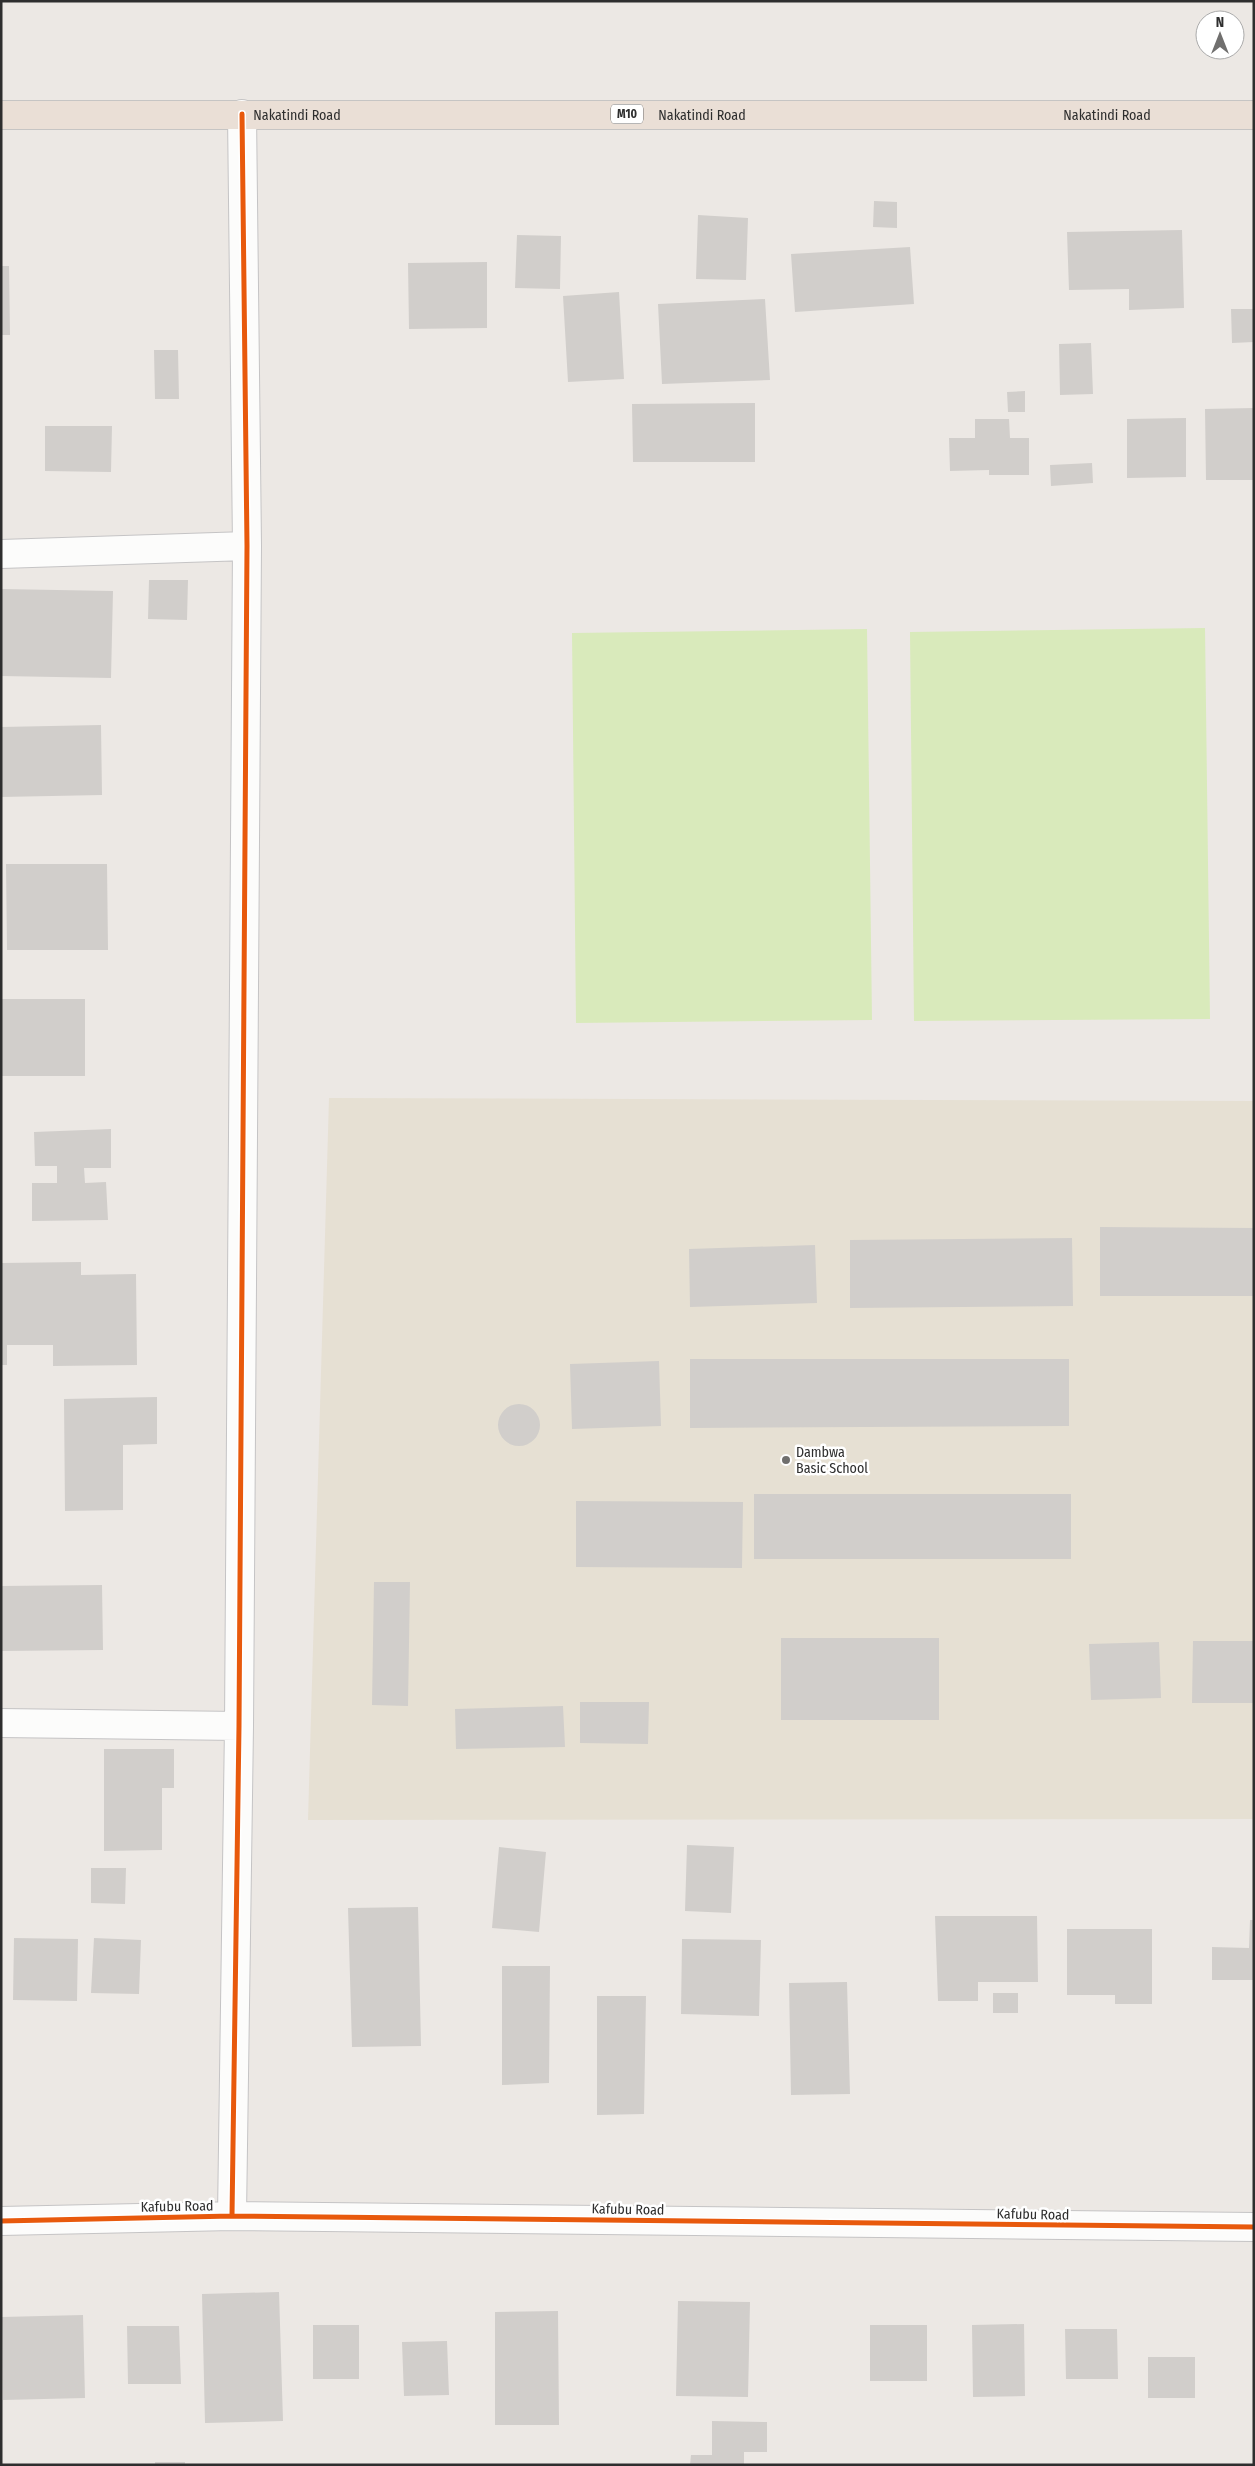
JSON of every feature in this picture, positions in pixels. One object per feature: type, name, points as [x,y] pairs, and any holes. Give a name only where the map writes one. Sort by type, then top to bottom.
[{"type":"highway","name":"Nakatindi Road","points":[[1,115],[1254,115]]},
{"type":"street","points":[[232,2216],[239,1726],[247,546],[242,114]]},
{"type":"street","points":[[1,554],[247,546]]},
{"type":"street","points":[[1,1723],[239,1726]]},
{"type":"street","name":"Kafubu Road","points":[[1,2221],[232,2216],[1254,2227]]},
{"type":"shaded area","name":"Dambwa Basic School","points":[[329,1098],[1254,1101],[1254,1819],[308,1820]]},
{"type":"green space","points":[[1205,628],[1210,1019],[914,1021],[910,632]]},
{"type":"green space","points":[[867,629],[872,1020],[576,1023],[572,633]]},
{"type":"building","points":[[874,201],[897,202],[897,228],[873,227]]},
{"type":"building","points":[[698,215],[748,218],[746,280],[696,279]]},
{"type":"building","points":[[1182,230],[1184,308],[1129,310],[1129,289],[1069,290],[1067,232]]},
{"type":"building","points":[[517,235],[561,236],[560,289],[515,288]]},
{"type":"building","points":[[910,247],[914,304],[795,312],[791,254]]},
{"type":"building","points":[[487,262],[487,328],[409,329],[408,263]]},
{"type":"building","points":[[1,266],[9,266],[10,335],[1,335]]},
{"type":"building","points":[[619,292],[624,379],[568,382],[563,296]]},
{"type":"building","points":[[765,299],[770,380],[662,384],[658,304]]},
{"type":"building","points":[[1231,309],[1254,309],[1254,342],[1232,343]]},
{"type":"building","points":[[1091,343],[1093,394],[1060,395],[1059,344]]},
{"type":"building","points":[[154,350],[178,350],[179,399],[155,399]]},
{"type":"building","points":[[1025,391],[1025,412],[1008,412],[1007,392]]},
{"type":"building","points":[[755,403],[755,462],[633,462],[632,404]]},
{"type":"building","points":[[1254,408],[1254,480],[1206,480],[1205,409]]},
{"type":"building","points":[[1186,418],[1186,477],[1127,478],[1127,419]]},
{"type":"building","points":[[975,419],[1009,419],[1010,438],[1029,438],[1029,475],[989,475],[989,470],[950,471],[949,438],[975,438]]},
{"type":"building","points":[[45,426],[112,426],[111,472],[45,471]]},
{"type":"building","points":[[1092,463],[1093,483],[1051,486],[1050,465]]},
{"type":"building","points":[[149,580],[188,580],[187,620],[148,619]]},
{"type":"building","points":[[1,589],[113,591],[111,678],[1,676]]},
{"type":"building","points":[[101,725],[102,795],[1,797],[1,727]]},
{"type":"building","points":[[6,864],[107,864],[108,950],[7,950]]},
{"type":"building","points":[[1,999],[85,999],[85,1076],[1,1076]]},
{"type":"building","points":[[111,1129],[111,1168],[84,1168],[85,1183],[106,1182],[108,1220],[32,1221],[32,1183],[57,1183],[57,1166],[35,1166],[34,1132]]},
{"type":"building","points":[[1100,1227],[1254,1228],[1254,1296],[1100,1296]]},
{"type":"building","points":[[1072,1238],[1073,1306],[850,1308],[850,1240]]},
{"type":"building","points":[[815,1245],[817,1303],[690,1307],[689,1249]]},
{"type":"building","points":[[81,1262],[81,1275],[136,1274],[137,1365],[53,1366],[53,1345],[7,1345],[7,1365],[1,1365],[1,1263]]},
{"type":"building","points":[[690,1359],[1069,1359],[1069,1426],[690,1428]]},
{"type":"building","points":[[659,1361],[661,1426],[572,1429],[570,1364]]},
{"type":"building","points":[[157,1397],[157,1444],[123,1445],[123,1510],[65,1511],[64,1399]]},
{"type":"building","points":[[519,1404],[534,1410],[540,1425],[534,1440],[519,1446],[504,1440],[498,1425],[504,1410]]},
{"type":"building","points":[[754,1494],[1071,1494],[1071,1559],[754,1559]]},
{"type":"building","points":[[576,1501],[743,1502],[742,1568],[576,1567]]},
{"type":"building","points":[[374,1582],[410,1582],[408,1706],[372,1705]]},
{"type":"building","points":[[102,1585],[103,1650],[1,1651],[1,1586]]},
{"type":"building","points":[[781,1638],[939,1638],[939,1720],[781,1720]]},
{"type":"building","points":[[1193,1641],[1254,1641],[1254,1703],[1192,1703]]},
{"type":"building","points":[[1159,1642],[1161,1698],[1091,1700],[1089,1644]]},
{"type":"building","points":[[580,1702],[649,1702],[648,1744],[580,1743]]},
{"type":"building","points":[[563,1706],[565,1747],[456,1749],[455,1709]]},
{"type":"building","points":[[104,1749],[174,1749],[174,1788],[162,1788],[162,1850],[104,1851]]},
{"type":"building","points":[[687,1845],[734,1847],[731,1913],[685,1911]]},
{"type":"building","points":[[499,1847],[546,1852],[539,1932],[492,1928]]},
{"type":"building","points":[[91,1868],[126,1868],[125,1904],[91,1903]]},
{"type":"building","points":[[418,1907],[421,2046],[352,2047],[348,1908]]},
{"type":"building","points":[[935,1916],[1037,1916],[1038,1982],[978,1982],[978,2001],[938,2001]]},
{"type":"building","points":[[1250,1920],[1254,1920],[1254,1980],[1212,1980],[1212,1947],[1249,1948]]},
{"type":"building","points":[[1067,1929],[1152,1929],[1152,2004],[1115,2004],[1115,1995],[1067,1995]]},
{"type":"building","points":[[14,1938],[78,1939],[77,2001],[13,2000]]},
{"type":"building","points":[[94,1938],[141,1940],[139,1994],[91,1993]]},
{"type":"building","points":[[682,1939],[761,1940],[759,2016],[681,2014]]},
{"type":"building","points":[[502,1966],[550,1966],[549,2083],[502,2085]]},
{"type":"building","points":[[847,1982],[850,2094],[791,2095],[789,1983]]},
{"type":"building","points":[[993,1993],[1018,1993],[1018,2013],[993,2013]]},
{"type":"building","points":[[597,1996],[646,1996],[644,2114],[597,2115]]},
{"type":"building","points":[[279,2292],[283,2421],[205,2423],[202,2294]]},
{"type":"building","points":[[678,2301],[750,2302],[748,2397],[676,2396]]},
{"type":"building","points":[[558,2311],[559,2425],[495,2425],[495,2312]]},
{"type":"building","points":[[83,2315],[85,2398],[3,2400],[2,2317]]},
{"type":"building","points":[[1024,2324],[1025,2396],[973,2397],[972,2325]]},
{"type":"building","points":[[313,2325],[359,2325],[359,2379],[313,2379]]},
{"type":"building","points":[[870,2325],[927,2325],[927,2381],[870,2381]]},
{"type":"building","points":[[127,2326],[179,2326],[181,2384],[128,2384]]},
{"type":"building","points":[[1065,2329],[1117,2329],[1118,2379],[1066,2379]]},
{"type":"building","points":[[447,2341],[449,2395],[404,2396],[402,2342]]},
{"type":"building","points":[[1148,2357],[1195,2357],[1195,2398],[1148,2398]]},
{"type":"building","points":[[712,2421],[767,2422],[767,2452],[744,2452],[744,2465],[690,2465],[691,2455],[712,2455]]},
{"type":"building","points":[[155,2462],[185,2462],[185,2465],[155,2465]]},
{"type":"cycle path","points":[[232,2216],[239,1726],[247,546],[242,114]]},
{"type":"cycle path","points":[[1,2221],[232,2216],[1254,2227]]},
{"type":"place","name":"Dambwa Basic School","points":[[786,1460]]}]
